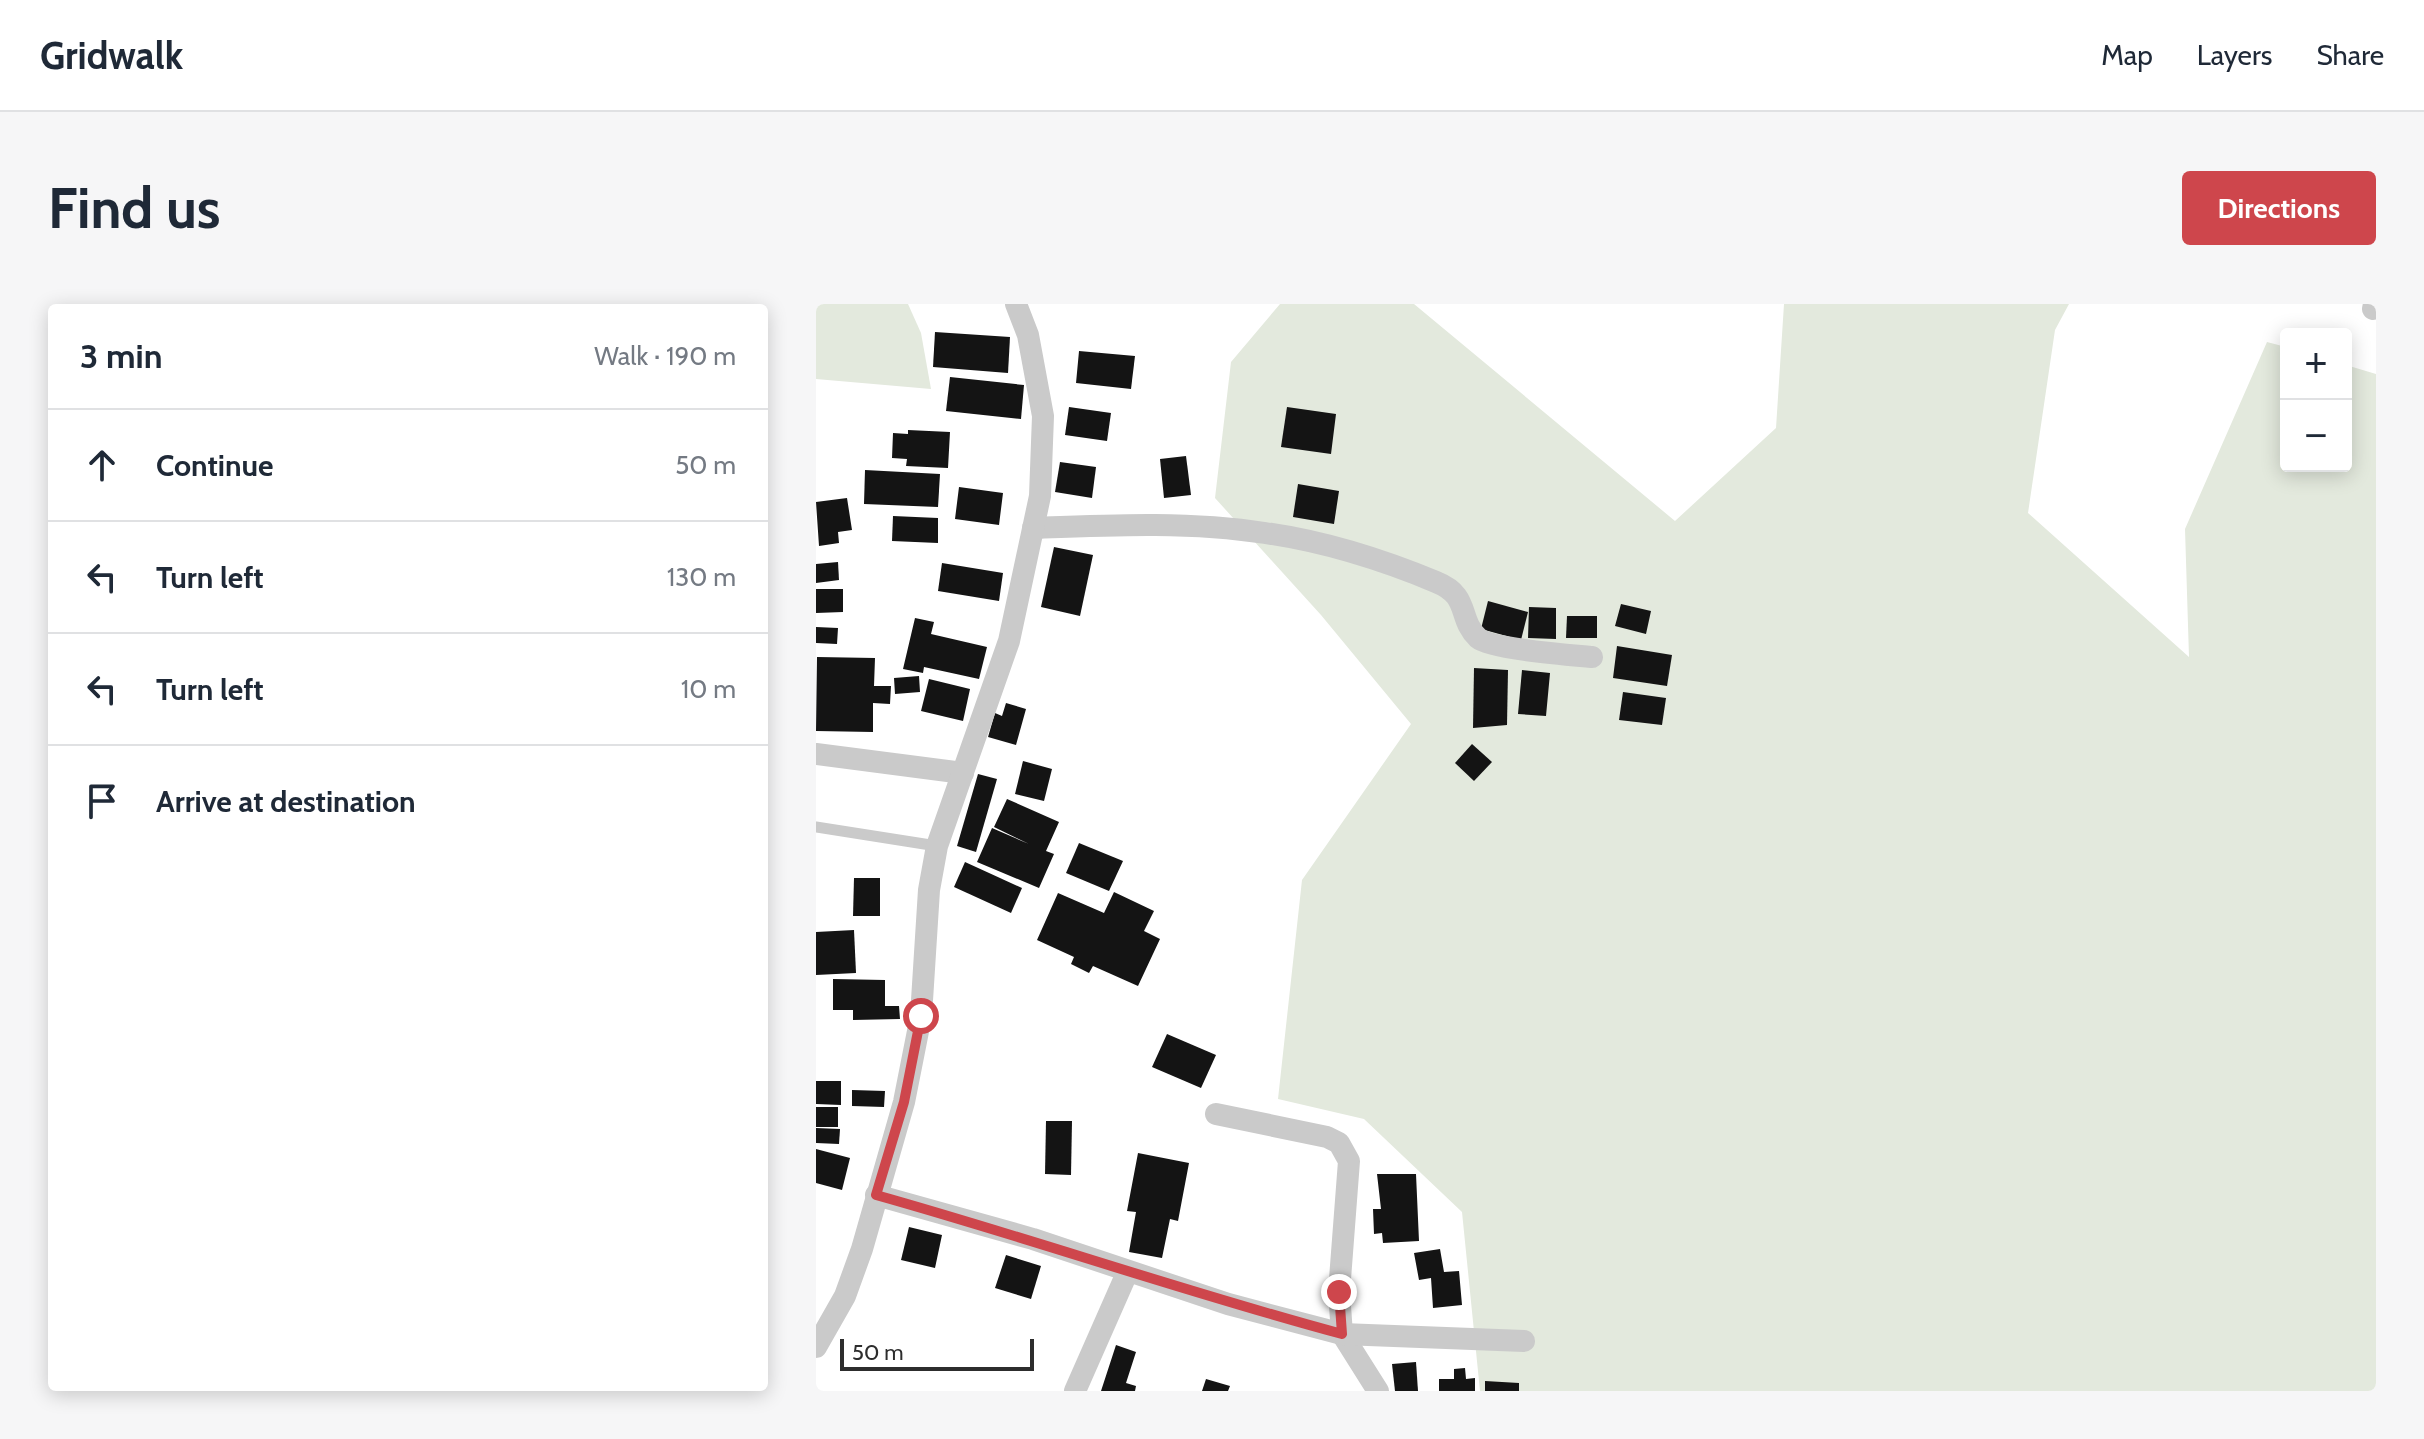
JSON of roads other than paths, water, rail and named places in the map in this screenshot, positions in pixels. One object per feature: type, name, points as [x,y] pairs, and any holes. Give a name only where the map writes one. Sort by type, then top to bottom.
[{"type":"street","points":[[816,1347],[845,1296],[904,1102],[921,1016],[929,890],[937,846],[1009,641],[1040,496],[1043,416],[1028,335],[1016,304]]},
{"type":"street","points":[[1033,528],[1209,527],[1267,533],[1360,556],[1438,583],[1461,599],[1472,628],[1486,642],[1592,657]]},
{"type":"street","points":[[816,754],[963,773]]},
{"type":"street","points":[[1216,1114],[1327,1137],[1346,1151],[1349,1161],[1339,1292],[1342,1334],[1378,1391]]},
{"type":"street","points":[[876,1195],[1033,1239],[1127,1273],[1342,1334],[1524,1341]]},
{"type":"street","points":[[1075,1391],[1127,1273]]},
{"type":"lane","points":[[816,827],[937,846]]}]
